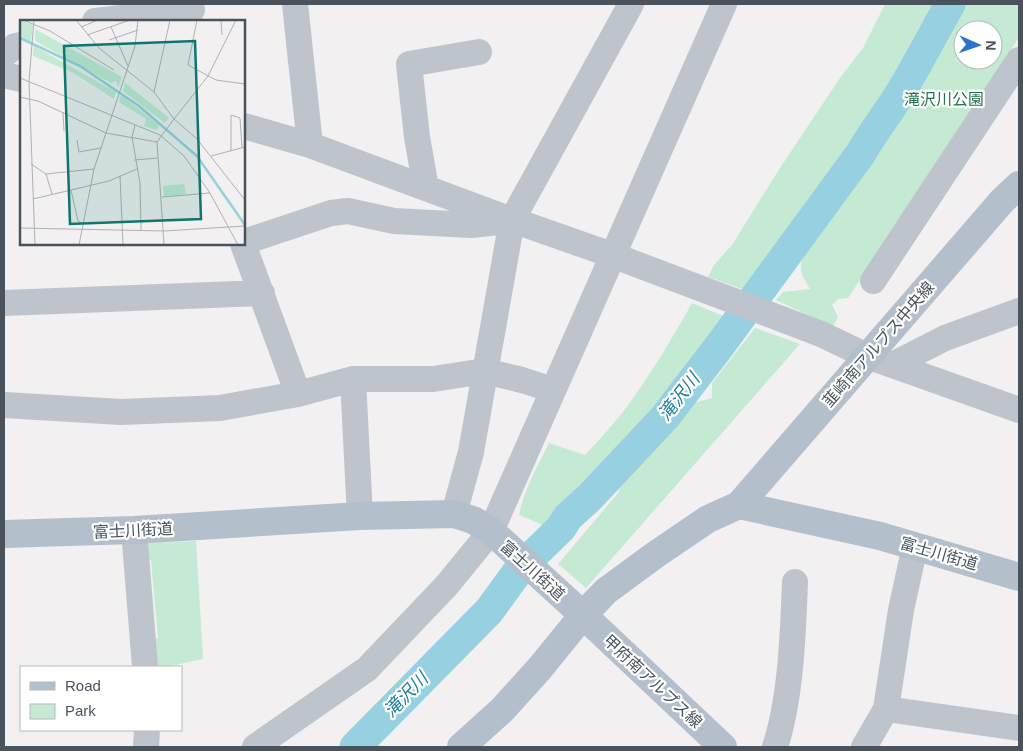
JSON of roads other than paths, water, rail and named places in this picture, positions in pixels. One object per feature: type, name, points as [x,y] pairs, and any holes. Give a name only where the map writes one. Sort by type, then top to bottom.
[{"type":"main road","name":"韮崎南アルプス中央線","points":[[738,505],[880,360],[1002,201],[1019,185]]},
{"type":"main road","name":"富士川街道","points":[[738,505],[880,536],[1019,578]]},
{"type":"main road","points":[[461,747],[502,710],[540,668],[576,608],[606,591],[708,519],[738,505]]},
{"type":"main road","name":"富士川街道","points":[[4,534],[134,530],[360,516],[454,514],[474,520],[500,539],[576,608]]},
{"type":"main road","name":"甲府南アルプス線","points":[[576,608],[723,747]]},
{"type":"street","points":[[295,4],[310,145]]},
{"type":"street","points":[[454,514],[471,452],[512,220],[631,4]]},
{"type":"street","points":[[255,747],[367,669],[447,585],[500,539],[552,390],[724,4]]},
{"type":"street","points":[[106,20],[193,12]]},
{"type":"street","points":[[4,56],[15,46],[20,45]]},
{"type":"street","points":[[426,188],[417,137],[410,64],[479,52]]},
{"type":"street","points":[[873,281],[1019,60]]},
{"type":"street","points":[[4,75],[20,79]]},
{"type":"street","points":[[245,126],[310,145],[512,220],[699,286],[821,334],[880,360],[1019,410]]},
{"type":"street","points":[[245,242],[331,213],[348,211],[394,221],[461,225],[512,220]]},
{"type":"street","points":[[244,245],[298,394]]},
{"type":"street","points":[[4,304],[262,293]]},
{"type":"street","points":[[880,360],[1019,311]]},
{"type":"street","points":[[4,405],[121,412],[220,408],[298,394],[353,379],[433,379],[485,371],[552,390]]},
{"type":"street","points":[[353,379],[360,516]]},
{"type":"street","points":[[134,530],[145,666]]},
{"type":"street","points":[[864,747],[886,709],[901,610],[915,546]]},
{"type":"street","points":[[775,747],[792,652],[795,582]]},
{"type":"street","points":[[886,709],[1019,728]]},
{"type":"street","points":[[146,731],[146,747]]},
{"type":"waterway","name":"滝沢川","points":[[355,747],[489,611],[521,567],[561,528],[568,517],[590,497],[665,417],[861,153],[899,95],[950,4]]},
{"type":"park label","name":"滝沢川公園","points":[[944,99]]}]
